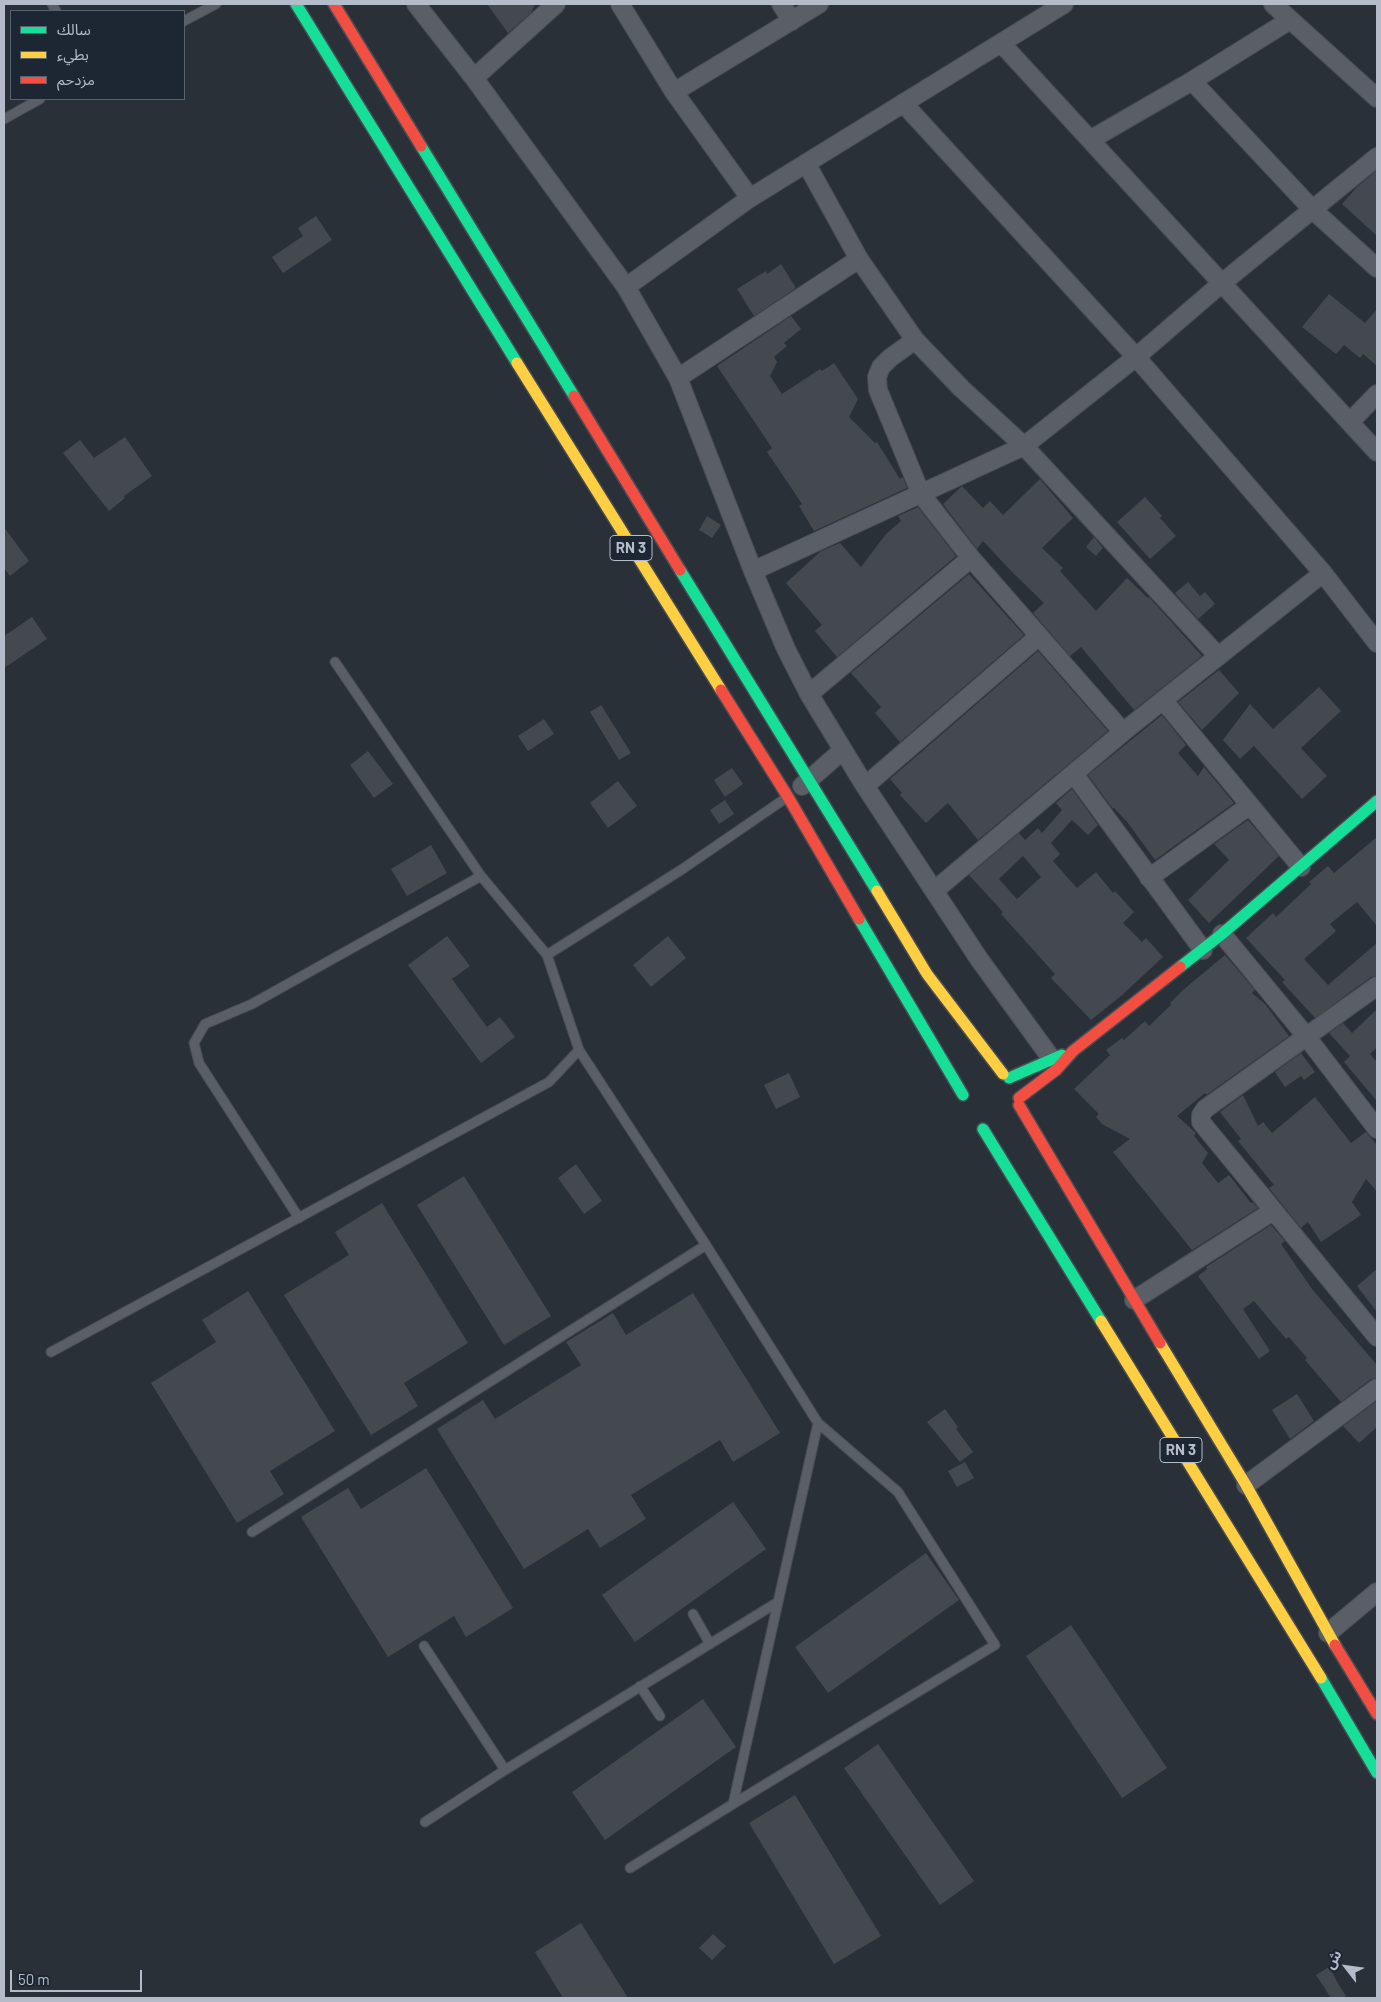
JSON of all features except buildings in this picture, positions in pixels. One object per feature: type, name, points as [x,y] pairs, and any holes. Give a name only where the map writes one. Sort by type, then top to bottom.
[{"type":"main road","name":"RN 3","points":[[296,4],[627,541],[788,797],[963,1099],[971,1080]]},
{"type":"main road","name":"RN 3","points":[[334,4],[927,974],[1006,1076]]},
{"type":"main road","points":[[1018,1106],[1073,1052],[1203,950],[1377,801]]},
{"type":"main road","points":[[986,1072],[1006,1076],[1051,1058],[1073,1052]]},
{"type":"main road","points":[[1006,1076],[1016,1087],[1018,1106]]},
{"type":"main road","name":"RN 3","points":[[1018,1106],[1246,1485],[1328,1633],[1377,1714]]},
{"type":"main road","name":"RN 3","points":[[984,1128],[1328,1689],[1377,1773]]},
{"type":"street","points":[[416,4],[474,78],[626,287],[678,378],[753,571],[786,649],[809,694],[865,786],[979,959],[1051,1058]]},
{"type":"street","points":[[474,78],[556,4]]},
{"type":"street","points":[[620,4],[674,92],[750,198]]},
{"type":"street","points":[[781,4],[792,21]]},
{"type":"street","points":[[674,92],[819,4]]},
{"type":"street","points":[[1273,4],[1377,98]]},
{"type":"street","points":[[626,287],[750,198],[1001,43],[1057,6]]},
{"type":"street","points":[[1090,140],[1192,81],[1290,20]]},
{"type":"street","points":[[1001,43],[1377,452]]},
{"type":"street","points":[[1192,81],[1313,210],[1377,268]]},
{"type":"street","points":[[903,103],[1136,357],[1323,573],[1377,643]]},
{"type":"street","points":[[753,571],[1024,446],[1136,357],[1377,157]]},
{"type":"street","points":[[806,163],[858,259],[915,340],[961,388],[1024,446],[1218,656]]},
{"type":"street","points":[[678,378],[858,259]]},
{"type":"street","points":[[915,340],[890,358],[881,367],[877,377],[878,390],[921,494],[970,558],[1124,732]]},
{"type":"street","points":[[1350,422],[1377,394]]},
{"type":"street","points":[[809,694],[970,558]]},
{"type":"street","points":[[934,891],[1124,732],[1323,573]]},
{"type":"street","points":[[865,786],[1039,636]]},
{"type":"street","points":[[1164,700],[1302,867]]},
{"type":"street","points":[[788,797],[843,750]]},
{"type":"street","points":[[1074,774],[1203,950]]},
{"type":"street","points":[[1149,878],[1250,805]]},
{"type":"street","points":[[1222,934],[1306,1036],[1377,1129]]},
{"type":"street","points":[[1377,986],[1205,1108],[1201,1115],[1201,1122],[1377,1337]]},
{"type":"street","points":[[1134,1300],[1272,1211]]},
{"type":"street","points":[[1246,1485],[1377,1388]]},
{"type":"street","points":[[1328,1633],[1377,1592]]},
{"type":"lane","points":[[185,20],[216,4]]},
{"type":"lane","points":[[4,119],[38,100]]},
{"type":"lane","points":[[335,662],[481,876],[547,955],[579,1050],[706,1244],[818,1423],[898,1492],[995,1645],[630,1868]]},
{"type":"lane","points":[[547,955],[681,870],[788,797]]},
{"type":"lane","points":[[299,1218],[199,1063],[194,1043],[205,1024],[252,1004],[481,876]]},
{"type":"lane","points":[[51,1352],[549,1082],[579,1050]]},
{"type":"lane","points":[[252,1532],[706,1244]]},
{"type":"lane","points":[[733,1804],[818,1423]]},
{"type":"lane","points":[[425,1822],[505,1770],[778,1602]]},
{"type":"lane","points":[[693,1614],[710,1644]]},
{"type":"lane","points":[[424,1646],[505,1770]]},
{"type":"lane","points":[[640,1686],[660,1716]]},
{"type":"traffic: fast","points":[[296,4],[517,363]]},
{"type":"traffic: fast","points":[[421,146],[574,396]]},
{"type":"traffic: fast","points":[[680,570],[877,891]]},
{"type":"traffic: fast","points":[[1180,967],[1222,934],[1377,801]]},
{"type":"traffic: fast","points":[[859,919],[963,1095]]},
{"type":"traffic: fast","points":[[1009,1078],[1062,1055]]},
{"type":"traffic: fast","points":[[983,1129],[1101,1321]]},
{"type":"traffic: fast","points":[[1321,1678],[1377,1773]]},
{"type":"traffic: slow","points":[[517,363],[721,690]]},
{"type":"traffic: slow","points":[[877,891],[927,974],[1003,1074]]},
{"type":"traffic: slow","points":[[1101,1321],[1321,1678]]},
{"type":"traffic: slow","points":[[1160,1343],[1246,1485],[1335,1645]]},
{"type":"traffic: jam","points":[[334,4],[421,146]]},
{"type":"traffic: jam","points":[[574,396],[680,570]]},
{"type":"traffic: jam","points":[[721,690],[788,797],[859,919]]},
{"type":"traffic: jam","points":[[1019,1098],[1056,1070],[1073,1051],[1180,967]]},
{"type":"traffic: jam","points":[[1019,1105],[1160,1343]]},
{"type":"traffic: jam","points":[[1335,1645],[1377,1714]]}]
